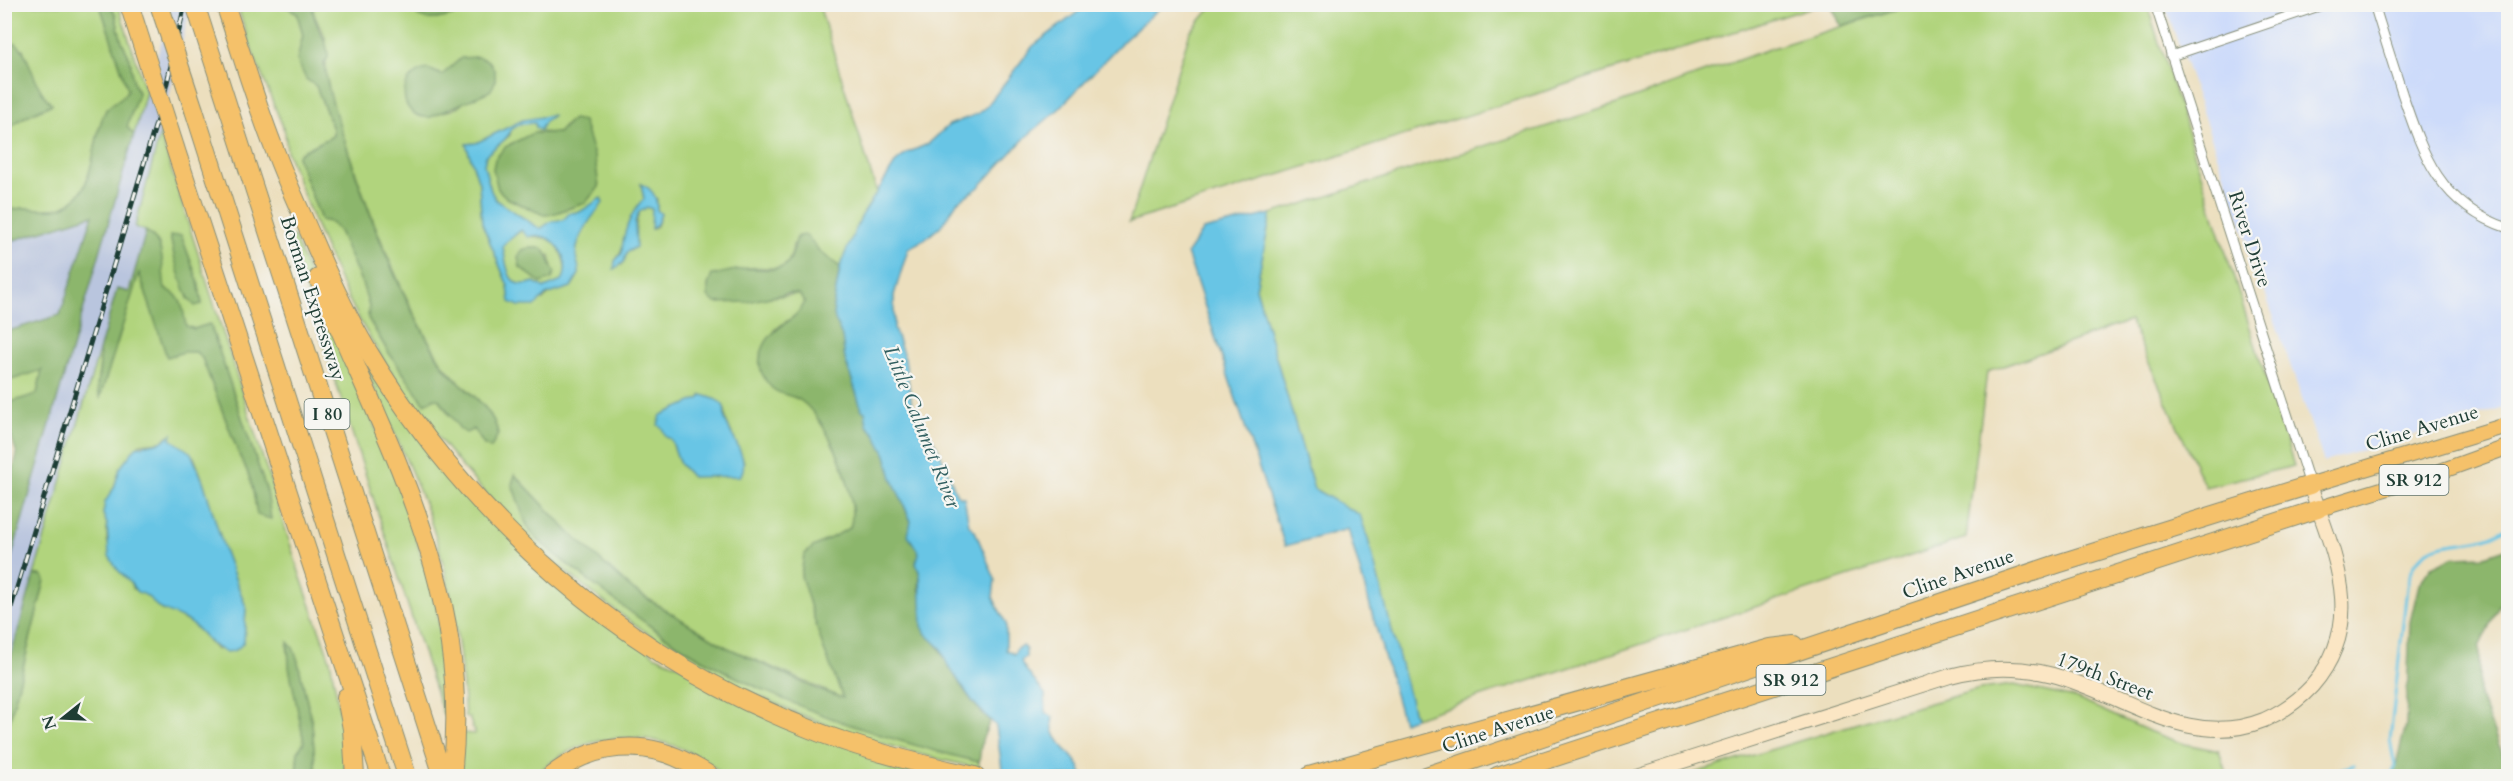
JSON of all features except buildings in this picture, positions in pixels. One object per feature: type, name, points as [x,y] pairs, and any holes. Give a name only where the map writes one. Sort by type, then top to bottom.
[{"type":"highway","points":[[129,4],[381,777]]},
{"type":"highway","name":"I 80","points":[[159,4],[407,777]]},
{"type":"highway","name":"Borman Expressway","points":[[195,4],[444,777]]},
{"type":"highway","points":[[225,4],[308,253],[398,461],[433,560],[446,615],[454,678],[456,728],[452,777]]},
{"type":"highway","points":[[276,155],[329,276],[355,327],[404,407],[451,469],[487,510],[537,559],[582,598],[636,638],[699,678],[756,706],[861,748],[974,776]]},
{"type":"highway","name":"Cline Avenue","points":[[1426,777],[2056,564],[2310,485]]},
{"type":"highway","name":"SR 912","points":[[1497,777],[2318,509]]},
{"type":"highway","points":[[326,610],[352,729],[355,777]]},
{"type":"highway","points":[[1310,777],[1770,648],[1833,640]]},
{"type":"highway","points":[[551,777],[576,759],[596,752],[639,747],[659,750],[681,759],[710,777]]},
{"type":"highway","points":[[1514,777],[1564,755]]},
{"type":"main road","name":"Cline Avenue","points":[[2310,485],[2508,425]]},
{"type":"main road","name":"SR 912","points":[[2318,509],[2436,473],[2508,447]]},
{"type":"street","name":"River Drive","points":[[2155,4],[2310,485]]},
{"type":"street","points":[[2171,56],[2325,4]]},
{"type":"street","points":[[2374,4],[2415,134],[2431,169],[2462,204],[2487,220],[2508,228]]},
{"type":"street","name":"179th Street","points":[[1636,777],[1950,676],[1986,669],[2016,669],[2056,675],[2182,725],[2219,729],[2257,723],[2280,712],[2308,689],[2326,667],[2337,641],[2343,613],[2342,584],[2310,485]]},
{"type":"shaded area","points":[[172,5],[191,5],[148,183],[135,227],[146,231],[128,292],[117,289],[5,676],[5,579]]},
{"type":"shaded area","points":[[2165,5],[2508,5],[2508,406],[2324,462]]},
{"type":"shaded area","points":[[93,215],[60,315],[5,332],[5,243]]},
{"type":"green space","points":[[472,4],[819,5],[877,193],[861,217],[840,267],[820,252],[806,235],[793,245],[788,262],[783,266],[747,268],[737,271],[708,285],[708,295],[716,303],[799,294],[805,302],[800,312],[774,330],[771,387],[800,400],[811,410],[831,440],[840,459],[851,497],[850,528],[813,547],[804,555],[801,575],[823,647],[844,699],[726,647],[633,590],[569,532],[515,475],[520,502],[529,528],[538,538],[631,612],[683,648],[718,668],[790,702],[864,729],[979,762],[979,768],[883,744],[793,711],[709,670],[630,621],[557,564],[490,498],[429,425],[373,343],[348,297],[316,225],[287,152],[285,132],[252,51],[237,5],[285,5],[297,13],[303,35],[300,46],[306,79],[316,86],[333,129],[333,136],[297,156],[321,220],[331,222],[339,231],[363,286],[369,306],[368,318],[387,350],[425,404],[435,398],[440,400],[449,415],[474,429],[484,445],[491,448],[498,434],[495,423],[482,404],[440,360],[400,285],[378,233],[329,96],[326,82],[325,38],[314,14],[313,5],[431,5],[419,6],[437,19],[467,10]],"holes":[[[482,58],[491,63],[461,105],[452,110],[421,116],[416,114],[433,71],[442,75]],[[550,119],[520,124],[486,155],[484,165],[491,191],[496,200],[540,229],[553,221],[563,220],[575,212],[580,212],[601,199],[578,242],[576,253],[579,274],[571,287],[552,292],[543,300],[510,301],[508,286],[482,223],[479,183],[466,144],[476,143],[523,120]],[[568,122],[595,159],[599,187],[585,203],[544,215],[507,198],[510,144],[538,132],[558,133]],[[641,184],[657,199],[657,210],[661,214],[657,226],[652,229],[652,209],[647,207],[639,212],[632,250],[627,252],[622,265],[615,261],[623,247],[626,229],[644,199]],[[702,395],[725,409],[726,420],[744,462],[714,478],[707,475],[692,477],[680,464],[671,439],[667,437],[662,427],[666,413],[699,399]]]},
{"type":"green space","points":[[100,5],[128,89],[105,112],[100,124],[91,167],[81,192],[72,202],[59,208],[19,208],[5,212],[5,136],[13,125],[52,104],[37,86],[23,49],[7,46],[5,52],[5,6]]},
{"type":"green space","points":[[100,5],[110,5],[115,14],[121,39],[130,60],[133,81],[138,93],[127,127],[134,135],[5,579],[5,504],[17,454],[5,418],[5,404],[37,394],[42,370],[5,382],[5,332],[60,315],[93,215],[5,243],[5,212],[19,208],[59,208],[72,202],[81,192],[87,180],[105,112],[128,90]]},
{"type":"green space","points":[[110,5],[118,5],[146,92],[134,135],[127,127],[138,92],[133,81],[130,59]]},
{"type":"green space","points":[[313,5],[313,12],[328,51],[328,58],[324,62],[334,108],[374,225],[404,295],[442,364],[491,415],[498,434],[491,448],[484,445],[474,429],[466,433],[460,429],[440,400],[435,398],[425,404],[387,350],[368,318],[369,306],[363,286],[339,231],[330,222],[321,220],[297,156],[333,136],[333,129],[316,86],[306,79],[297,60],[303,35],[297,13],[285,6]]},
{"type":"green space","points":[[472,5],[461,12],[438,19],[418,16],[416,10],[419,6]]},
{"type":"green space","points":[[1213,5],[1819,5],[1129,222],[1190,32]]},
{"type":"green space","points":[[1831,5],[1910,5],[1841,26]]},
{"type":"green space","points":[[1910,5],[2147,5],[2294,466],[2205,487],[2130,321],[1987,372],[1966,538],[1415,718],[1360,516],[1314,489],[1256,288],[1271,214],[1617,104],[1769,49]]},
{"type":"green space","points":[[16,43],[25,55],[40,88],[52,104],[13,125],[5,136],[5,52],[7,46]]},
{"type":"green space","points":[[477,57],[487,60],[494,71],[495,79],[490,91],[431,117],[420,116],[406,104],[405,87],[417,72],[428,69],[442,75],[461,58]]},
{"type":"green space","points":[[573,119],[583,121],[595,159],[599,187],[585,203],[544,215],[507,198],[498,189],[493,169],[495,159],[505,147],[533,133],[558,133]]},
{"type":"green space","points":[[160,134],[300,575],[330,660],[344,733],[345,776],[316,776],[312,723],[297,658],[287,646],[304,743],[298,751],[296,776],[5,776],[5,739],[45,580],[42,575],[34,575],[99,351],[97,386],[100,397],[139,272],[167,356],[184,351],[196,352],[202,358],[249,477],[257,514],[270,518],[267,492],[210,324],[194,329],[186,326],[165,289],[159,245],[147,232],[135,227]],"holes":[[[181,235],[198,281],[202,304],[188,299],[179,268]],[[169,435],[170,439],[194,457],[203,481],[225,552],[246,607],[244,642],[216,650],[195,626],[171,612],[161,610],[147,595],[133,589],[129,580],[117,569],[107,540],[107,524],[103,514],[106,502],[114,488],[120,468],[140,444],[161,442]]]},
{"type":"green space","points":[[522,230],[532,236],[549,239],[555,243],[564,262],[565,272],[562,281],[545,288],[534,282],[518,284],[513,281],[507,270],[503,247]],"holes":[[[550,255],[552,268],[541,283],[520,267]]]},
{"type":"green space","points":[[146,231],[153,236],[160,250],[165,289],[171,291],[179,299],[186,326],[194,329],[210,324],[267,492],[271,519],[257,515],[249,477],[202,358],[196,352],[184,352],[167,357],[139,273],[100,398],[98,392],[99,351],[117,289],[129,292]]},
{"type":"green space","points":[[181,235],[198,281],[202,304],[195,306],[182,283],[170,236]]},
{"type":"green space","points":[[806,235],[820,252],[840,267],[833,307],[835,319],[842,336],[845,359],[862,410],[865,412],[867,425],[875,434],[886,455],[892,478],[911,522],[911,541],[920,553],[916,563],[920,575],[919,588],[926,634],[934,640],[967,694],[990,721],[982,740],[979,762],[902,741],[826,716],[752,685],[682,647],[648,625],[542,544],[530,531],[512,484],[515,475],[569,532],[633,590],[726,647],[819,690],[843,698],[823,647],[801,576],[804,555],[813,547],[850,528],[851,497],[840,459],[821,424],[800,400],[774,390],[768,384],[760,366],[763,347],[768,339],[800,310],[805,302],[799,294],[789,293],[747,302],[715,303],[708,296],[708,285],[712,275],[744,269],[782,267],[791,259],[798,236]]},
{"type":"green space","points":[[294,236],[321,304],[397,477],[437,607],[449,714],[443,714],[289,238]]},
{"type":"green space","points":[[542,248],[545,252],[555,272],[552,279],[541,283],[520,267],[518,257],[522,250]]},
{"type":"green space","points":[[361,355],[428,449],[654,655],[943,776],[725,776],[704,760],[680,748],[655,740],[630,738],[604,740],[579,747],[556,759],[535,776],[463,776],[449,732],[475,734],[469,717],[465,717],[457,630],[446,573],[419,490]]},
{"type":"green space","points":[[42,370],[37,394],[5,404],[4,382]]},
{"type":"green space","points":[[2508,548],[2508,587],[2479,647],[2479,695],[2508,768],[2508,776],[2393,776],[2406,725],[2410,622],[2419,584],[2431,567],[2453,557],[2485,556]]},
{"type":"green space","points":[[34,575],[42,575],[45,580],[5,739],[5,676]]},
{"type":"green space","points":[[288,642],[297,658],[312,723],[316,776],[296,776],[298,751],[304,742],[289,667]]},
{"type":"green space","points":[[2014,685],[2075,698],[2151,732],[2185,744],[2219,751],[2227,776],[1685,776],[1858,723],[1980,689]]},
{"type":"water","name":"Little Calumet River","points":[[1087,5],[1163,5],[1119,45],[1058,110],[1027,136],[978,188],[957,202],[943,224],[928,237],[908,249],[894,295],[894,328],[905,359],[912,405],[939,450],[956,493],[964,497],[969,525],[975,531],[995,579],[993,597],[1006,624],[1006,650],[1014,654],[1017,648],[1023,646],[1026,650],[1026,657],[1021,661],[1045,694],[1046,712],[1053,717],[1052,726],[1055,735],[1076,761],[1082,776],[1003,776],[996,726],[973,702],[947,664],[941,648],[926,634],[922,626],[920,575],[916,563],[919,553],[908,535],[911,521],[892,478],[886,455],[875,434],[867,425],[865,412],[862,410],[845,359],[842,336],[833,307],[841,263],[861,217],[896,162],[907,153],[928,144],[949,125],[977,114],[987,106],[1033,46]]},
{"type":"water","points":[[554,115],[545,121],[540,130],[536,128],[535,123],[520,124],[486,155],[484,165],[491,191],[496,200],[540,229],[552,221],[563,220],[570,213],[580,212],[601,198],[603,203],[585,227],[579,241],[576,255],[579,274],[571,287],[546,295],[535,306],[519,306],[510,302],[508,286],[482,223],[479,183],[466,144],[476,143],[523,120]],"holes":[[[521,230],[528,237],[537,235],[545,237],[558,248],[565,264],[562,281],[545,288],[534,282],[518,284],[513,281],[507,270],[503,247]]]},
{"type":"water","points":[[641,184],[654,194],[657,210],[661,214],[651,229],[652,209],[647,207],[639,212],[635,222],[636,247],[627,252],[624,262],[614,269],[615,261],[622,253],[628,224],[644,199]]},
{"type":"water","points":[[1271,214],[1256,288],[1314,489],[1360,515],[1415,718],[1403,722],[1348,529],[1285,546],[1187,253],[1203,230]]},
{"type":"water","points":[[702,395],[716,400],[724,407],[725,419],[742,456],[743,470],[740,476],[692,477],[680,464],[671,439],[666,437],[658,425],[661,415],[699,399]]},
{"type":"water","points":[[172,434],[171,439],[191,453],[203,481],[225,552],[246,607],[244,642],[229,652],[215,646],[189,622],[159,608],[147,596],[137,592],[109,556],[107,524],[103,514],[105,502],[114,488],[120,468],[136,447],[161,442]]},
{"type":"waterway","points":[[2392,776],[2395,766],[2390,740],[2407,587],[2413,567],[2423,555],[2434,548],[2478,540],[2494,535],[2508,526]]},
{"type":"waterway","points":[[2322,776],[2354,765]]},
{"type":"railway","points":[[4,631],[163,100],[185,4]]}]
